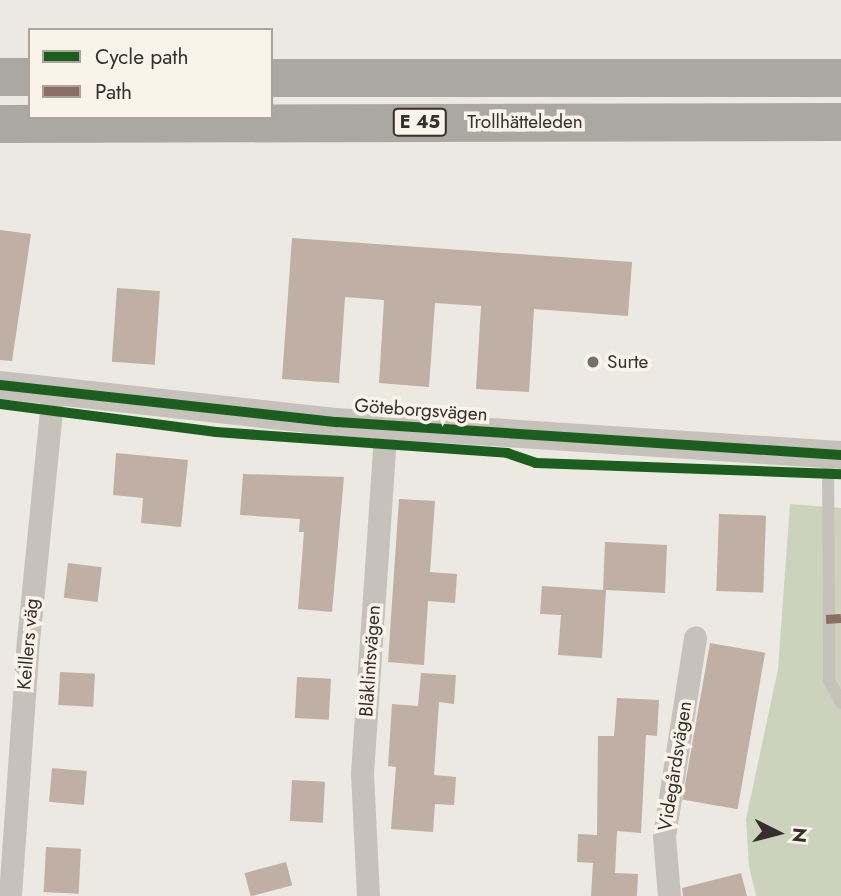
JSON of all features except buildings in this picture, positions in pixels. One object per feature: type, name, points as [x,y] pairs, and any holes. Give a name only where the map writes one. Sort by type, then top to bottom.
[{"type":"highway","points":[[0,77],[28,77]]},
{"type":"highway","points":[[273,78],[841,78]]},
{"type":"highway","name":"Trollhätteleden","points":[[0,124],[841,122]]},
{"type":"street","name":"Göteborgsvägen","points":[[0,385],[386,425],[835,454]]},
{"type":"street","name":"Keillers väg","points":[[10,896],[28,640],[53,392]]},
{"type":"street","name":"Blåklintsvägen","points":[[368,896],[362,773],[386,425]]},
{"type":"street","name":"Videgårdsvägen","points":[[669,896],[664,836],[695,636]]},
{"type":"lane","points":[[835,454],[829,680],[841,703]]},
{"type":"green space","points":[[790,504],[841,508],[841,896],[756,896],[749,866],[746,819],[778,669]]},
{"type":"marked path","points":[[826,619],[841,618]]},
{"type":"cycle path","points":[[0,385],[337,422],[841,455]]},
{"type":"cycle path","points":[[0,404],[216,432],[507,453],[536,463],[841,474]]},
{"type":"place","name":"Surte","points":[[593,362]]}]
